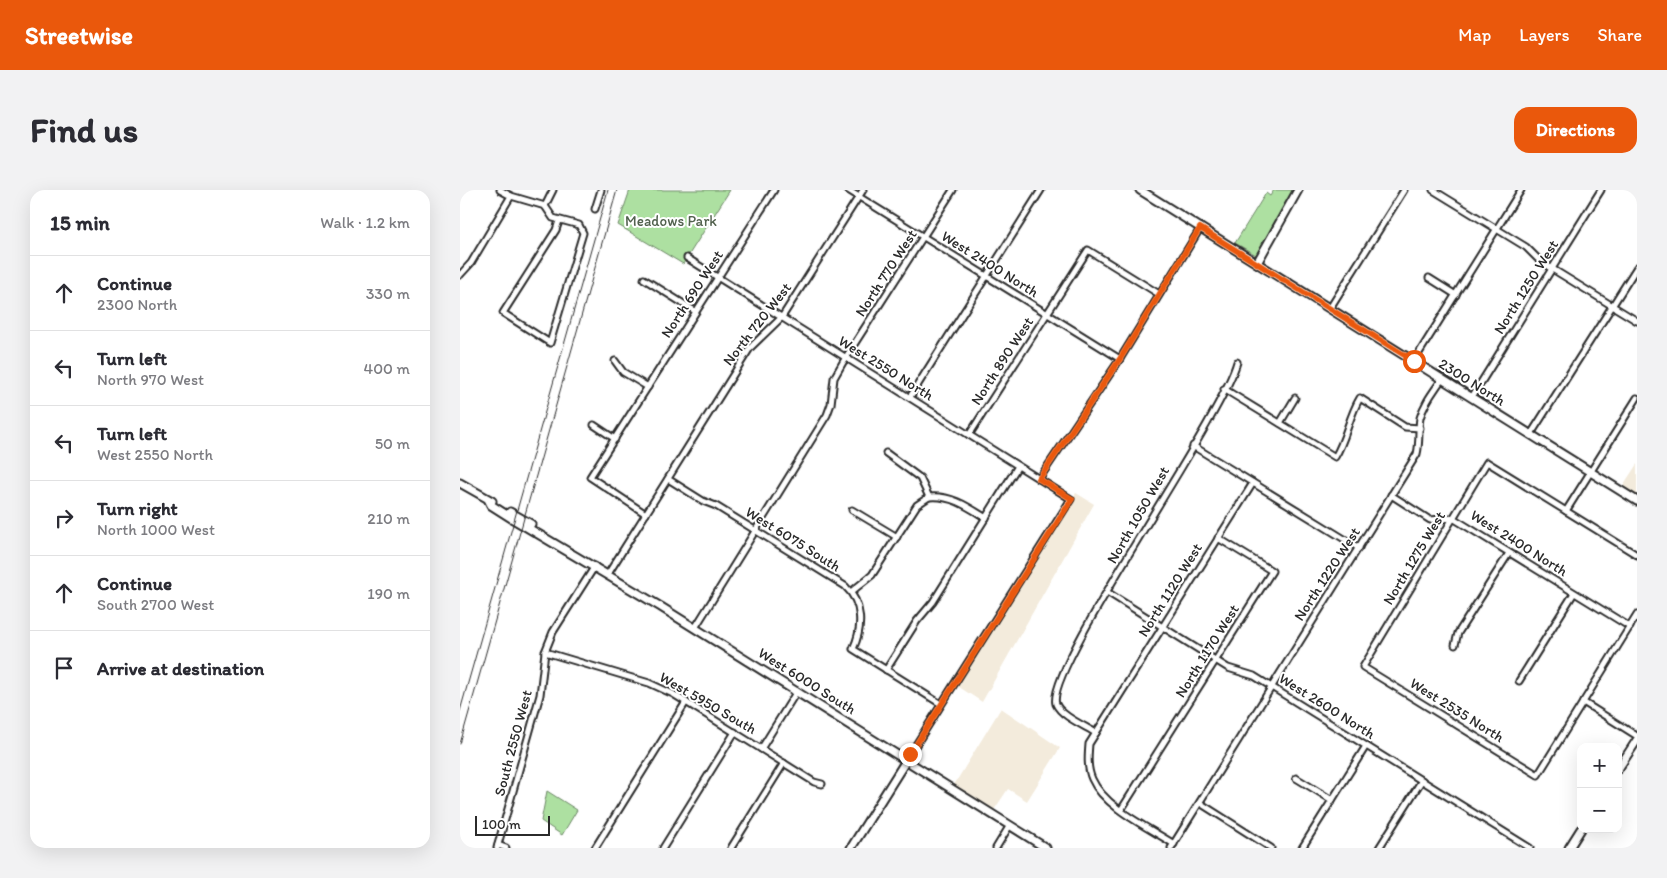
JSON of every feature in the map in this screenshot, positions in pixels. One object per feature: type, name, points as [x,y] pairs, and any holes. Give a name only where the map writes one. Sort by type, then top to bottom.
[{"type":"street","points":[[500,190],[512,196],[545,206],[553,218],[559,221],[571,222],[582,228],[550,343],[503,313],[556,230],[559,221]]},
{"type":"street","points":[[545,206],[553,190]]},
{"type":"street","points":[[595,208],[601,190]]},
{"type":"street","name":"North 690 West","points":[[646,514],[590,477],[717,276],[774,190]]},
{"type":"street","name":"West 2400 North","points":[[848,190],[1120,359]]},
{"type":"street","name":"North 720 West","points":[[608,574],[750,348],[782,317],[863,190]]},
{"type":"street","name":"North 770 West","points":[[756,530],[827,415],[832,404],[834,378],[846,357],[953,190]]},
{"type":"street","points":[[910,397],[1041,190]]},
{"type":"street","name":"2300 North","points":[[1140,190],[1637,501]]},
{"type":"street","points":[[1257,263],[1298,190]]},
{"type":"street","points":[[1330,308],[1404,190]]},
{"type":"street","points":[[1433,190],[1526,247],[1541,262],[1637,321]]},
{"type":"street","points":[[1414,361],[1521,190]]},
{"type":"street","name":"North 1250 West","points":[[1472,398],[1601,190]]},
{"type":"street","points":[[461,271],[471,263],[512,196]]},
{"type":"street","points":[[1039,479],[1120,359],[1200,228]]},
{"type":"street","name":"North 890 West","points":[[970,435],[1088,250],[1160,294]]},
{"type":"street","name":"West 2550 North","points":[[687,258],[1072,499],[941,704]]},
{"type":"street","points":[[1531,434],[1637,267]]},
{"type":"street","points":[[1429,278],[1456,295]]},
{"type":"street","points":[[644,279],[695,311]]},
{"type":"street","points":[[615,360],[623,372],[648,387]]},
{"type":"street","name":"North 1050 West","points":[[1096,733],[1064,713],[1056,704],[1056,692],[1060,680],[1108,592],[1193,446],[1224,389],[1236,362]]},
{"type":"street","name":"North 1220 West","points":[[1172,846],[1270,686],[1360,548],[1417,454],[1423,408],[1442,379]]},
{"type":"street","points":[[1224,389],[1335,457],[1345,441],[1350,414],[1360,398],[1404,427],[1420,428]]},
{"type":"street","points":[[1280,423],[1295,398]]},
{"type":"street","points":[[1637,398],[1566,511],[1637,555]]},
{"type":"street","points":[[594,425],[615,439]]},
{"type":"street","points":[[1193,446],[1360,548]]},
{"type":"street","points":[[886,454],[920,478],[929,497]]},
{"type":"street","name":"North 1275 West","points":[[1363,667],[1487,462],[1566,511]]},
{"type":"street","points":[[886,670],[917,621],[933,602],[1018,466]]},
{"type":"street","name":"West 6075 South","points":[[668,479],[756,530],[852,592]]},
{"type":"street","name":"West 6000 South","points":[[460,483],[489,501],[491,505],[608,574],[907,759],[1046,848]]},
{"type":"street","name":"North 1120 West","points":[[1122,810],[1099,792],[1092,778],[1088,761],[1089,744],[1253,483]]},
{"type":"street","name":"West 2400 North","points":[[1391,495],[1430,520],[1453,518],[1630,627]]},
{"type":"street","points":[[851,848],[941,704],[853,649],[858,640],[860,611],[852,592],[878,567],[917,505],[929,497],[943,496],[960,502],[986,518]]},
{"type":"street","points":[[852,510],[897,538]]},
{"type":"street","points":[[695,628],[756,530]]},
{"type":"street","name":"North 1170 West","points":[[1122,810],[1272,571],[1218,538]]},
{"type":"street","points":[[1455,645],[1458,634],[1509,553]]},
{"type":"street","name":"South 2550 West","points":[[497,847],[540,695],[545,652],[553,632],[595,566]]},
{"type":"street","name":"West 2600 North","points":[[1108,592],[1228,668],[1254,676],[1530,848]]},
{"type":"street","points":[[1519,681],[1574,593]]},
{"type":"street","points":[[1622,763],[1637,738],[1583,702],[1637,616]]},
{"type":"street","name":"West 5950 South","points":[[545,652],[649,683],[686,702],[814,782],[822,784]]},
{"type":"street","name":"West 2535 North","points":[[1363,667],[1538,776],[1583,702]]},
{"type":"street","points":[[761,749],[797,691]]},
{"type":"street","points":[[595,848],[686,702]]},
{"type":"street","points":[[663,848],[735,732]]},
{"type":"street","points":[[1302,848],[1366,746]]},
{"type":"street","points":[[731,848],[784,763]]},
{"type":"street","points":[[1296,778],[1332,800]]},
{"type":"street","points":[[1379,848],[1422,780]]},
{"type":"street","points":[[1200,802],[1271,848]]},
{"type":"street","points":[[1122,810],[1172,846]]},
{"type":"street","points":[[996,848],[1010,825]]},
{"type":"street","points":[[1569,848],[1578,833]]},
{"type":"street","points":[[497,847],[506,848]]},
{"type":"shaded area","points":[[1637,464],[1637,497],[1622,487]]},
{"type":"shaded area","points":[[1076,493],[1094,504],[982,702],[956,685]]},
{"type":"shaded area","points":[[1001,708],[1060,748],[1027,801],[1008,789],[994,810],[954,785]]},
{"type":"green space","name":"Meadows Park","points":[[630,190],[730,190],[683,264],[618,225]]},
{"type":"green space","points":[[1274,190],[1293,190],[1256,255],[1235,243],[1266,193],[1270,196]]},
{"type":"green space","points":[[547,791],[577,810],[562,835],[541,821]]},
{"type":"railway","points":[[460,711],[608,190]]},
{"type":"railway","points":[[460,744],[617,190]]},
{"type":"route","points":[[910,754],[1072,499],[1039,479],[1120,359],[1200,228],[1414,361]]}]
